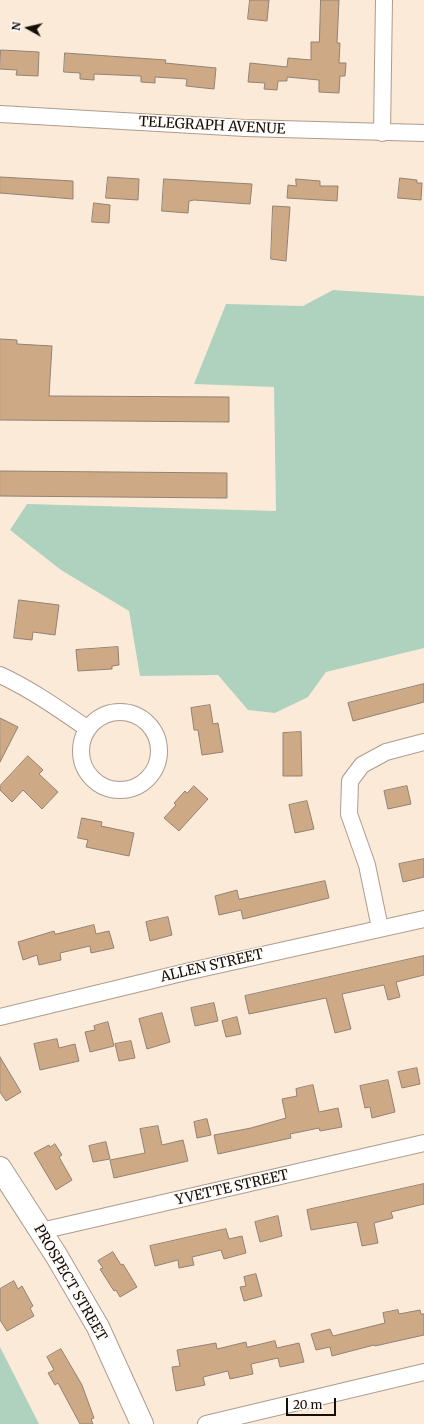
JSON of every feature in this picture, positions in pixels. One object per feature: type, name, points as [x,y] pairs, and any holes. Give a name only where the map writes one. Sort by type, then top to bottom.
[{"type":"main road","name":"PROSPECT STREET","points":[[0,1168],[41,1231],[98,1327],[142,1424]]},
{"type":"street","points":[[382,133],[384,0]]},
{"type":"street","name":"TELEGRAPH AVENUE","points":[[0,114],[237,128],[424,134]]},
{"type":"street","points":[[0,675],[42,698],[88,728]]},
{"type":"street","points":[[113,712],[128,712],[142,718],[153,729],[159,743],[159,759],[153,773],[142,784],[128,790],[112,789],[98,784],[87,772],[82,758],[82,743],[88,728],[99,718],[113,712]]},
{"type":"street","points":[[380,928],[368,865],[349,814],[350,781],[362,765],[386,752],[424,742]]},
{"type":"street","name":"ALLEN STREET","points":[[0,1017],[186,972],[424,919]]},
{"type":"street","name":"YVETTE STREET","points":[[41,1231],[424,1143]]},
{"type":"street","points":[[206,1424],[424,1372]]},
{"type":"green space","points":[[333,290],[424,296],[424,648],[326,672],[308,697],[275,713],[248,710],[218,675],[140,676],[129,611],[61,570],[10,530],[27,504],[276,511],[274,387],[194,384],[226,304],[303,306]]},
{"type":"green space","points":[[0,1347],[39,1424],[0,1424]]},
{"type":"building","points":[[250,0],[269,0],[267,21],[248,19]]},
{"type":"building","points":[[321,0],[339,0],[337,43],[340,43],[339,63],[346,63],[345,76],[340,76],[339,93],[319,92],[319,80],[287,77],[287,81],[278,81],[277,90],[264,89],[265,83],[248,82],[250,63],[287,67],[288,58],[311,60],[311,42],[319,42]]},
{"type":"building","points":[[1,50],[39,52],[38,76],[16,75],[17,70],[0,69]]},
{"type":"building","points":[[65,53],[166,60],[165,63],[216,68],[214,89],[186,86],[187,79],[155,77],[155,83],[141,82],[141,76],[94,74],[94,80],[80,79],[80,73],[64,72]]},
{"type":"building","points":[[0,177],[73,181],[73,199],[0,193]]},
{"type":"building","points":[[108,177],[139,179],[138,200],[106,198]]},
{"type":"building","points":[[400,178],[417,180],[417,183],[422,183],[421,200],[398,198]]},
{"type":"building","points":[[164,179],[252,184],[250,204],[194,200],[189,201],[188,213],[162,211]]},
{"type":"building","points":[[296,179],[320,181],[320,186],[338,186],[337,201],[287,198],[288,185],[296,186]]},
{"type":"building","points":[[94,203],[110,205],[109,223],[92,222]]},
{"type":"building","points":[[273,206],[290,207],[286,261],[271,259]]},
{"type":"building","points":[[0,339],[17,340],[17,344],[52,346],[49,396],[229,397],[229,422],[0,420]]},
{"type":"building","points":[[0,471],[227,473],[227,498],[0,496]]},
{"type":"building","points":[[19,600],[59,605],[55,635],[33,632],[32,640],[14,638]]},
{"type":"building","points":[[118,647],[119,665],[112,666],[112,669],[78,671],[76,650]]},
{"type":"building","points":[[424,684],[424,702],[353,721],[348,703]]},
{"type":"building","points":[[210,705],[213,724],[218,723],[223,752],[202,755],[198,730],[194,730],[191,708]]},
{"type":"building","points":[[0,718],[18,727],[0,762]]},
{"type":"building","points":[[301,732],[302,776],[283,776],[283,733]]},
{"type":"building","points":[[28,756],[43,770],[39,774],[58,792],[42,809],[23,790],[12,802],[0,790],[0,786]]},
{"type":"building","points":[[194,786],[208,799],[179,831],[164,818],[176,805],[174,803],[185,791],[187,793]]},
{"type":"building","points":[[407,786],[411,804],[388,809],[384,791]]},
{"type":"building","points":[[307,801],[314,829],[295,833],[289,805]]},
{"type":"building","points":[[82,818],[102,822],[101,826],[134,833],[129,856],[86,847],[88,840],[78,838]]},
{"type":"building","points":[[424,859],[424,877],[403,882],[399,864]]},
{"type":"building","points":[[325,881],[329,898],[243,919],[241,910],[219,915],[215,896],[237,890],[239,899]]},
{"type":"building","points":[[168,917],[172,935],[150,941],[146,922]]},
{"type":"building","points":[[94,925],[96,934],[109,931],[114,948],[91,953],[90,946],[60,953],[61,960],[39,965],[37,955],[23,960],[18,942],[54,931],[55,934]]},
{"type":"building","points":[[424,956],[424,975],[396,982],[400,997],[388,1000],[384,985],[342,994],[351,1029],[335,1033],[326,998],[249,1014],[245,996]]},
{"type":"building","points":[[214,1003],[218,1021],[195,1026],[191,1008]]},
{"type":"building","points":[[162,1013],[170,1042],[147,1049],[139,1019]]},
{"type":"building","points":[[237,1017],[241,1034],[226,1037],[222,1021]]},
{"type":"building","points":[[108,1022],[114,1046],[90,1052],[85,1032],[95,1030],[94,1026]]},
{"type":"building","points":[[57,1039],[59,1048],[75,1044],[79,1061],[40,1070],[34,1044]]},
{"type":"building","points":[[131,1041],[135,1058],[119,1061],[115,1044]]},
{"type":"building","points":[[0,1057],[21,1092],[6,1101],[0,1092]]},
{"type":"building","points":[[417,1068],[420,1084],[402,1088],[398,1072]]},
{"type":"building","points":[[388,1080],[395,1112],[372,1118],[370,1107],[365,1108],[360,1086]]},
{"type":"building","points":[[313,1085],[319,1112],[338,1108],[342,1127],[320,1131],[319,1128],[290,1134],[291,1138],[218,1154],[214,1135],[251,1128],[286,1118],[282,1099],[297,1096],[296,1089]]},
{"type":"building","points":[[207,1119],[211,1135],[197,1138],[194,1122]]},
{"type":"building","points":[[158,1126],[162,1145],[183,1140],[188,1161],[114,1178],[110,1160],[145,1153],[140,1129]]},
{"type":"building","points":[[106,1142],[110,1159],[93,1162],[89,1146]]},
{"type":"building","points":[[55,1144],[62,1155],[59,1157],[72,1180],[56,1190],[34,1153],[49,1145],[50,1147]]},
{"type":"building","points":[[424,1184],[424,1204],[391,1212],[393,1218],[374,1223],[378,1243],[362,1246],[357,1222],[311,1230],[307,1210]]},
{"type":"building","points":[[278,1216],[282,1236],[260,1242],[255,1222]]},
{"type":"building","points":[[226,1229],[229,1239],[242,1236],[246,1253],[224,1259],[221,1250],[192,1257],[194,1265],[179,1268],[178,1260],[155,1266],[150,1246]]},
{"type":"building","points":[[113,1252],[121,1265],[123,1264],[137,1287],[120,1297],[116,1290],[114,1291],[100,1269],[103,1268],[98,1261]]},
{"type":"building","points":[[256,1274],[262,1296],[244,1301],[240,1287],[246,1286],[244,1277]]},
{"type":"building","points":[[14,1281],[18,1289],[22,1286],[33,1306],[30,1308],[34,1316],[7,1331],[0,1320],[0,1289]]},
{"type":"building","points":[[398,1310],[399,1314],[420,1310],[421,1314],[424,1314],[424,1335],[374,1345],[332,1356],[330,1347],[316,1350],[311,1334],[330,1329],[333,1336],[385,1323],[383,1313]]},
{"type":"building","points":[[275,1341],[277,1348],[299,1343],[304,1362],[280,1367],[278,1358],[251,1364],[253,1374],[230,1379],[228,1371],[203,1377],[205,1385],[176,1391],[172,1367],[180,1366],[177,1350],[216,1343],[217,1349],[246,1342],[247,1347]]},
{"type":"building","points":[[61,1349],[82,1385],[94,1418],[91,1419],[93,1424],[80,1424],[58,1383],[55,1385],[48,1373],[54,1370],[47,1357]]}]
